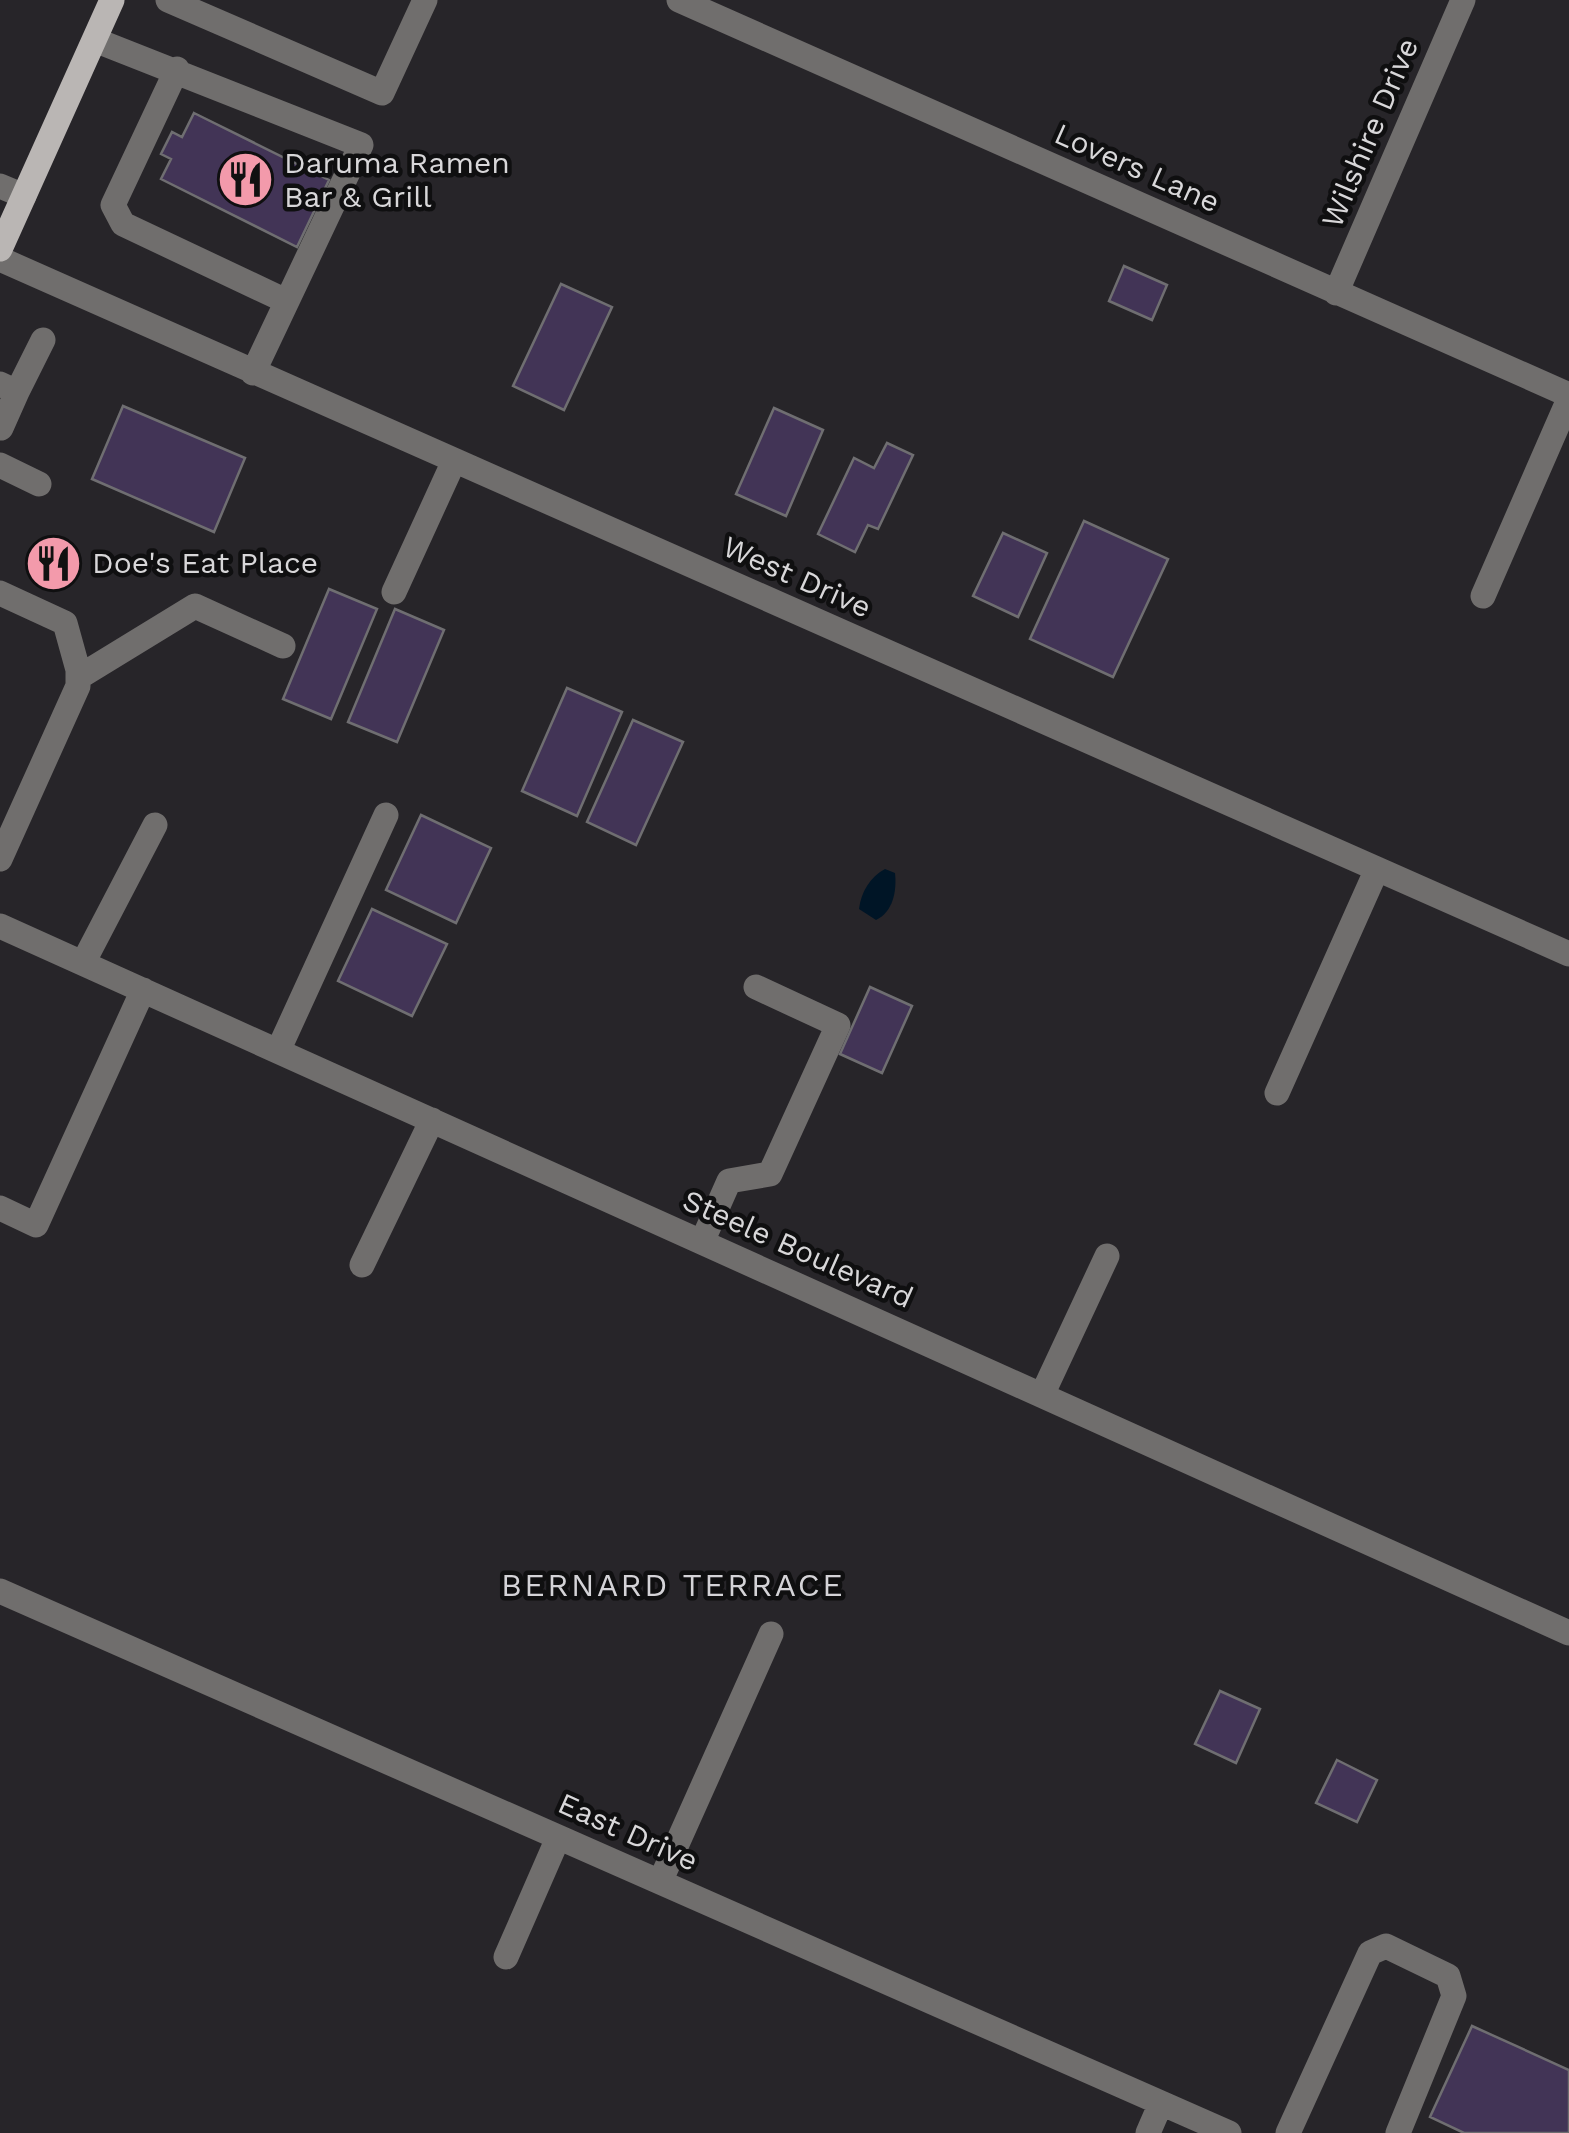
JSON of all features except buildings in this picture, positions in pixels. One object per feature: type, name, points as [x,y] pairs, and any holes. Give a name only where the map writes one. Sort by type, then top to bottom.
[{"type":"main road","points":[[0,249],[12,191],[94,40],[106,2]]},
{"type":"street","points":[[168,0],[382,92],[424,0]]},
{"type":"street","name":"Lovers Lane","points":[[679,0],[1569,397]]},
{"type":"street","name":"Wilshire Drive","points":[[1336,293],[1463,0]]},
{"type":"street","points":[[94,40],[177,69],[361,144],[253,372]]},
{"type":"street","points":[[177,69],[114,205],[123,224],[286,301]]},
{"type":"street","name":"West Drive","points":[[0,260],[1569,954]]},
{"type":"street","points":[[1,428],[9,388],[43,340]]},
{"type":"street","points":[[1483,596],[1569,397]]},
{"type":"street","points":[[394,592],[454,462]]},
{"type":"street","points":[[0,466],[39,484]]},
{"type":"street","points":[[0,593],[64,623],[79,678]]},
{"type":"street","points":[[0,859],[79,678],[195,606],[283,646]]},
{"type":"street","points":[[278,1051],[386,814]]},
{"type":"street","points":[[83,963],[154,825]]},
{"type":"street","points":[[1277,1093],[1377,869]]},
{"type":"street","name":"Steele Boulevard","points":[[0,926],[1569,1633]]},
{"type":"street","points":[[702,1242],[729,1181],[770,1174],[838,1025],[756,987]]},
{"type":"street","points":[[0,1208],[36,1225],[143,990]]},
{"type":"street","points":[[362,1264],[432,1120]]},
{"type":"street","points":[[1042,1395],[1107,1256]]},
{"type":"street","name":"East Drive","points":[[0,1592],[1229,2133]]},
{"type":"street","points":[[660,1882],[772,1634]]},
{"type":"street","points":[[506,1958],[558,1838]]},
{"type":"street","points":[[1288,2133],[1370,1953],[1386,1946],[1448,1976],[1454,1996],[1398,2133]]},
{"type":"street","points":[[1148,2133],[1161,2103]]},
{"type":"water","points":[[885,869],[895,873],[894,894],[886,912],[876,920],[859,909],[860,903],[871,881]]},
{"type":"place","name":"Daruma Ramen Bar & Grill","points":[[245,180]]},
{"type":"place","name":"Doe's Eat Place","points":[[53,563]]},
{"type":"district","name":"BERNARD TERRACE","points":[[673,1585]]}]
